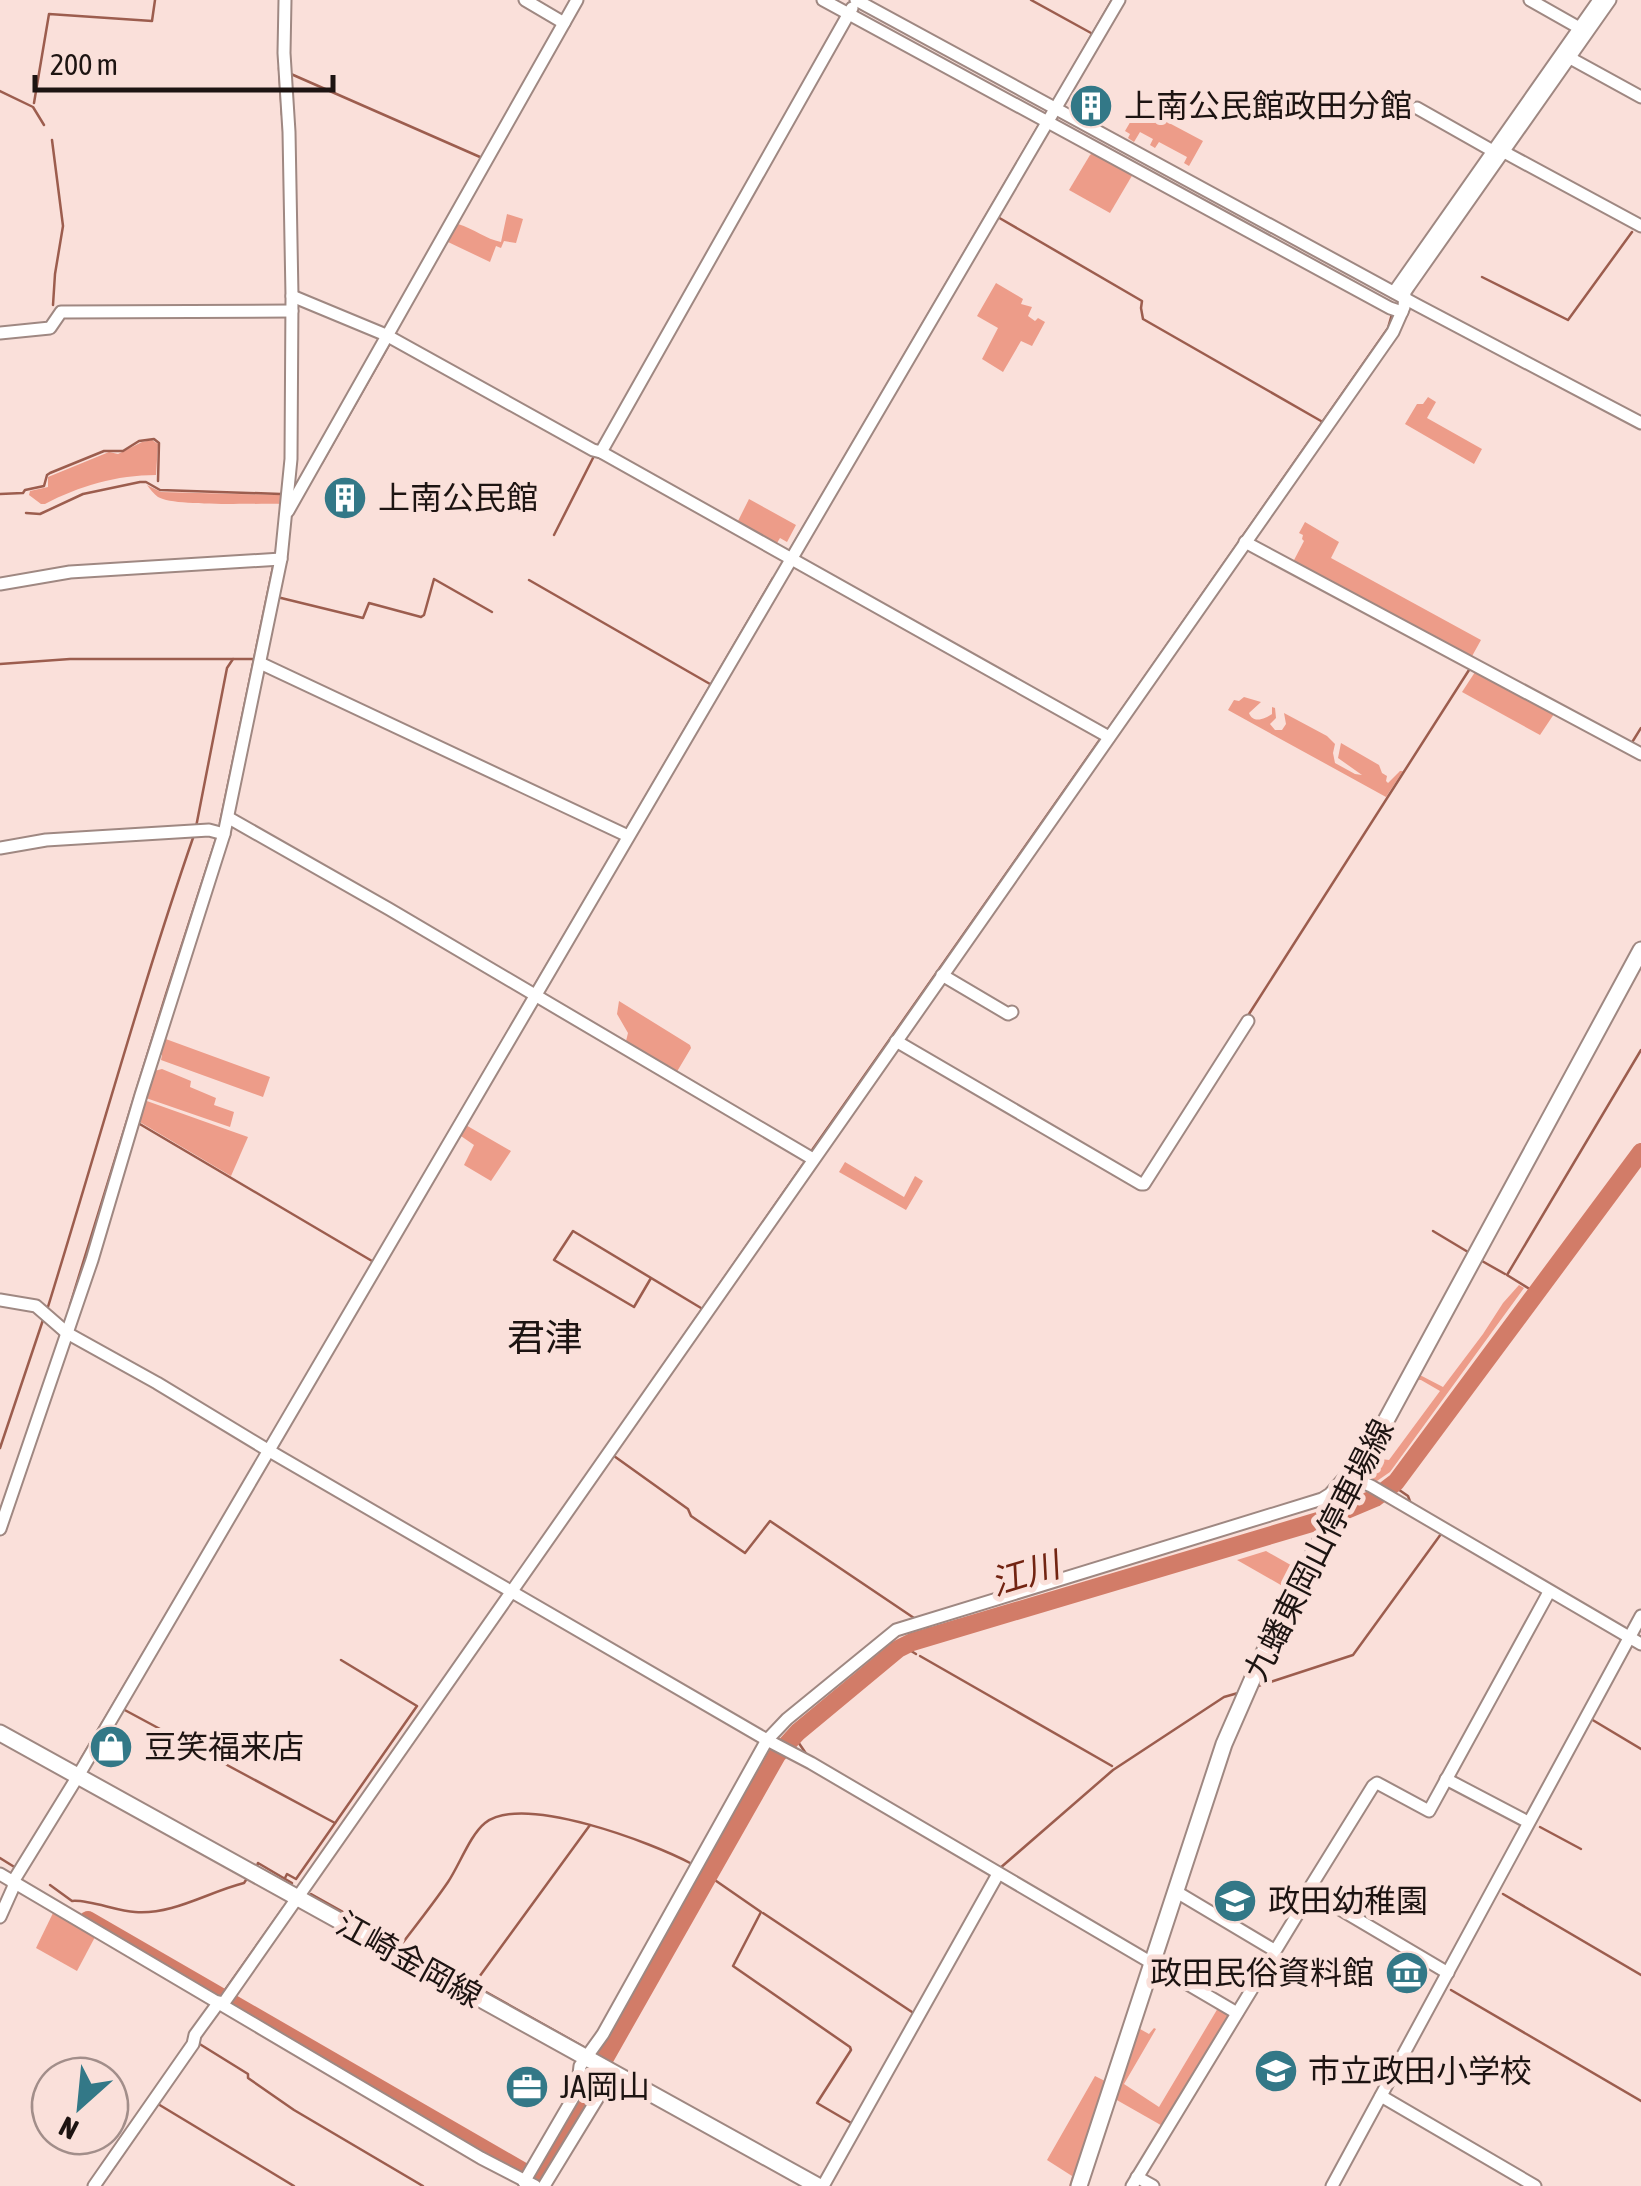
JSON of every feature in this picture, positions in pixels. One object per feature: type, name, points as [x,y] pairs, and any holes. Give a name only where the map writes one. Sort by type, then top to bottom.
[{"type":"main road","name":"九蟠東岡山停車場線","points":[[1079,2186],[1237,1712],[1280,1616],[1641,950]]},
{"type":"main road","name":"江崎金岡線","points":[[0,1733],[818,2186]]},
{"type":"street","points":[[0,1529],[92,1260],[220,832],[228,818],[281,560],[291,459],[292,296],[285,0]]},
{"type":"street","points":[[525,0],[564,23]]},
{"type":"street","points":[[286,514],[390,338],[577,0]]},
{"type":"street","points":[[823,0],[853,7],[1393,300],[1641,423]]},
{"type":"street","points":[[0,1917],[15,1880],[532,993],[1119,0]]},
{"type":"street","points":[[1530,0],[1584,31]]},
{"type":"street","points":[[1499,153],[1570,58],[1599,0]]},
{"type":"street","points":[[1393,300],[1405,292],[1584,31],[1610,0]]},
{"type":"street","points":[[602,452],[853,7]]},
{"type":"street","points":[[1570,58],[1641,97]]},
{"type":"street","points":[[1417,108],[1641,226]]},
{"type":"street","points":[[292,296],[390,338],[602,452],[1106,736]]},
{"type":"street","points":[[94,2186],[193,2044],[194,2034],[224,2001],[297,1898],[810,1157],[896,1041],[1392,332],[1393,300]]},
{"type":"street","points":[[0,333],[50,328],[61,312],[289,311]]},
{"type":"street","points":[[1245,542],[1641,754]]},
{"type":"street","points":[[0,584],[70,572],[281,560]]},
{"type":"street","points":[[260,663],[625,834]]},
{"type":"street","points":[[228,818],[810,1157]]},
{"type":"street","points":[[0,848],[46,840],[220,832]]},
{"type":"street","points":[[942,974],[1008,1014],[1012,1012]]},
{"type":"street","points":[[896,1041],[1144,1184],[1248,1022]]},
{"type":"street","points":[[0,1300],[36,1306],[67,1333],[1237,2014]]},
{"type":"street","points":[[0,1874],[120,1947],[224,2001],[529,2179],[577,2091],[580,2066],[603,2034],[770,1742],[787,1719],[896,1630],[1322,1499],[1344,1478],[1350,1484],[1371,1486],[1635,1640]]},
{"type":"street","points":[[1141,2182],[1372,1786],[1377,1784],[1428,1811],[1552,1593]]},
{"type":"street","points":[[1332,2186],[1384,2098],[1528,1822],[1635,1640],[1641,1616]]},
{"type":"street","points":[[1448,1780],[1528,1822]]},
{"type":"street","points":[[818,2186],[998,1874]]},
{"type":"street","points":[[1175,1891],[1274,1950]]},
{"type":"street","points":[[1310,1892],[1448,1973]]},
{"type":"street","points":[[544,2186],[611,2072]]},
{"type":"street","points":[[1384,2098],[1534,2186]]},
{"type":"shaded area","points":[[1139,107],[1203,141],[1189,166],[1184,163],[1187,157],[1159,142],[1155,148],[1150,145],[1153,139],[1140,132],[1134,142],[1128,138],[1130,134],[1125,131]]},
{"type":"shaded area","points":[[1094,152],[1133,174],[1110,213],[1069,190]]},
{"type":"shaded area","points":[[507,214],[523,219],[516,243],[504,241],[501,248],[496,246],[490,262],[448,242],[458,224],[501,242]]},
{"type":"shaded area","points":[[996,283],[1023,299],[1021,304],[1032,307],[1028,316],[1045,322],[1032,346],[1021,341],[1003,372],[982,359],[998,328],[977,316]]},
{"type":"shaded area","points":[[1428,397],[1436,402],[1427,418],[1482,449],[1474,464],[1405,424],[1417,404],[1423,404]]},
{"type":"shaded area","points":[[152,440],[158,444],[156,475],[99,483],[45,504],[29,495],[30,491],[48,487],[48,477],[109,452],[118,454]]},
{"type":"shaded area","points":[[147,485],[161,492],[280,495],[280,504],[167,500]]},
{"type":"shaded area","points":[[749,499],[796,525],[787,542],[780,538],[770,545],[737,523]]},
{"type":"shaded area","points":[[1305,522],[1339,542],[1331,558],[1481,640],[1471,658],[1293,562],[1304,541],[1299,533]]},
{"type":"shaded area","points":[[1477,669],[1556,711],[1540,735],[1462,692]]},
{"type":"shaded area","points":[[1244,697],[1261,702],[1249,713],[1253,718],[1266,718],[1275,708],[1276,718],[1270,724],[1275,730],[1282,730],[1286,724],[1284,713],[1327,736],[1335,744],[1335,763],[1355,774],[1362,775],[1338,758],[1341,743],[1379,765],[1388,783],[1403,771],[1386,797],[1228,710],[1234,700]]},
{"type":"shaded area","points":[[619,1001],[690,1045],[675,1075],[625,1045],[628,1033],[617,1014]]},
{"type":"shaded area","points":[[163,1038],[270,1077],[263,1097],[161,1060],[158,1053]]},
{"type":"shaded area","points":[[162,1069],[191,1081],[190,1087],[216,1098],[214,1105],[234,1112],[230,1127],[146,1098],[154,1071]]},
{"type":"shaded area","points":[[144,1100],[248,1137],[231,1176],[138,1121]]},
{"type":"shaded area","points":[[464,1124],[511,1151],[491,1181],[464,1165],[474,1145],[458,1134]]},
{"type":"shaded area","points":[[845,1162],[904,1197],[915,1176],[923,1181],[906,1210],[839,1172]]},
{"type":"shaded area","points":[[1519,1285],[1524,1288],[1390,1472],[1374,1483],[1364,1478],[1362,1472],[1416,1373],[1443,1387]],"holes":[[[1416,1380],[1440,1391],[1389,1460],[1381,1459],[1379,1451]]]},
{"type":"shaded area","points":[[1266,1551],[1296,1568],[1286,1588],[1237,1560]]},
{"type":"shaded area","points":[[53,1913],[95,1937],[77,1971],[36,1948]]},
{"type":"shaded area","points":[[1218,2008],[1231,2016],[1166,2128],[1115,2099],[1141,2017],[1140,2029],[1149,2034],[1156,2029],[1124,2084],[1159,2107]]},
{"type":"shaded area","points":[[1095,2076],[1107,2082],[1073,2186],[1069,2186],[1072,2176],[1047,2160]]},
{"type":"waterway","points":[[34,103],[49,14],[152,21],[155,0]]},
{"type":"waterway","points":[[1031,0],[1091,33]]},
{"type":"waterway","points":[[1064,83],[1112,0]]},
{"type":"waterway","points":[[279,68],[282,115]]},
{"type":"waterway","points":[[291,74],[480,157]]},
{"type":"waterway","points":[[0,91],[33,107],[44,125]]},
{"type":"waterway","points":[[283,123],[284,160]]},
{"type":"waterway","points":[[790,550],[1039,125]]},
{"type":"waterway","points":[[52,140],[63,226],[53,305]]},
{"type":"waterway","points":[[996,216],[1142,301],[1143,319],[1321,421]]},
{"type":"waterway","points":[[1482,277],[1568,320],[1632,232]]},
{"type":"waterway","points":[[1106,732],[1388,328],[1392,314]]},
{"type":"waterway","points":[[395,333],[403,318]]},
{"type":"waterway","points":[[322,463],[389,345]]},
{"type":"waterway","points":[[0,494],[23,493],[44,486],[50,473],[104,451],[123,451],[139,441],[154,439],[159,443],[158,481]]},
{"type":"waterway","points":[[554,535],[594,456]]},
{"type":"waterway","points":[[26,513],[40,514],[83,494],[140,482],[160,490],[281,494]]},
{"type":"waterway","points":[[276,551],[278,537]]},
{"type":"waterway","points":[[220,823],[273,567]]},
{"type":"waterway","points":[[626,830],[773,578]]},
{"type":"waterway","points":[[277,597],[363,618],[369,603],[421,617],[434,579],[492,612]]},
{"type":"waterway","points":[[529,580],[710,684]]},
{"type":"waterway","points":[[0,664],[70,659],[233,659]]},
{"type":"waterway","points":[[196,827],[227,668],[233,659],[253,659]]},
{"type":"waterway","points":[[1249,1014],[1469,670]]},
{"type":"waterway","points":[[1631,744],[1641,728]]},
{"type":"waterway","points":[[810,1153],[1101,738]]},
{"type":"waterway","points":[[47,1310],[194,835]]},
{"type":"waterway","points":[[70,1305],[217,836]]},
{"type":"waterway","points":[[532,990],[622,837]]},
{"type":"waterway","points":[[421,1180],[528,997]]},
{"type":"waterway","points":[[1536,1293],[1507,1275],[1641,1050]]},
{"type":"waterway","points":[[138,1123],[372,1261]]},
{"type":"waterway","name":"江川","points":[[537,2183],[777,1755],[798,1732],[898,1649],[912,1642],[1325,1519],[1375,1498],[1396,1482],[1641,1152]]},
{"type":"waterway","points":[[648,1387],[806,1160]]},
{"type":"waterway","points":[[651,1278],[634,1307],[554,1260],[573,1231],[701,1308]]},
{"type":"waterway","points":[[1433,1231],[1468,1252]]},
{"type":"waterway","points":[[1482,1261],[1505,1274]]},
{"type":"waterway","points":[[0,1448],[44,1317]]},
{"type":"waterway","points":[[614,1456],[745,1553],[770,1521],[914,1618]]},
{"type":"waterway","points":[[81,1759],[253,1467]]},
{"type":"waterway","points":[[1392,1485],[1408,1496],[1411,1504]]},
{"type":"waterway","points":[[0,1511],[5,1498]]},
{"type":"waterway","points":[[1255,1687],[1353,1655],[1441,1534]]},
{"type":"waterway","points":[[926,1627],[938,1634]]},
{"type":"waterway","points":[[903,1646],[916,1654]]},
{"type":"waterway","points":[[920,1656],[1112,1766]]},
{"type":"waterway","points":[[285,1878],[287,1874],[296,1879],[417,1706],[341,1660]]},
{"type":"waterway","points":[[999,1869],[1113,1770],[1224,1697],[1238,1693]]},
{"type":"waterway","points":[[121,1708],[335,1823]]},
{"type":"waterway","points":[[1591,1719],[1641,1749]]},
{"type":"waterway","points":[[794,1736],[807,1755]]},
{"type":"waterway","points":[[401,1945],[448,1882],[480,1828],[503,1815],[557,1817],[588,1824],[692,1864]]},
{"type":"waterway","points":[[474,1984],[590,1825]]},
{"type":"waterway","points":[[1540,1827],[1581,1849]]},
{"type":"waterway","points":[[0,1858],[16,1868]]},
{"type":"waterway","points":[[257,1866],[258,1863],[292,1883]]},
{"type":"waterway","name":"江川","points":[[702,1870],[710,1874]]},
{"type":"waterway","points":[[709,1876],[761,1912],[733,1966],[850,2047],[817,2103],[853,2124]]},
{"type":"waterway","points":[[50,1885],[72,1901],[149,1912],[177,1907],[246,1880]]},
{"type":"waterway","points":[[311,1894],[584,2047]]},
{"type":"waterway","points":[[1503,1894],[1641,1975]]},
{"type":"waterway","points":[[220,1997],[283,1908]]},
{"type":"waterway","points":[[763,1913],[915,2014]]},
{"type":"waterway","points":[[88,1920],[538,2180]]},
{"type":"waterway","points":[[1451,1990],[1641,2101]]},
{"type":"waterway","points":[[198,2043],[248,2074],[248,2078],[294,2110],[423,2186]]},
{"type":"waterway","points":[[597,2053],[605,2058]]},
{"type":"waterway","points":[[158,2104],[294,2186]]},
{"type":"place","name":"上南公民館政田分館","points":[[1091,106]]},
{"type":"place","name":"上南公民館","points":[[345,498]]},
{"type":"place","name":"豆笑福来店","points":[[111,1747]]},
{"type":"place","name":"政田幼稚園","points":[[1235,1901]]},
{"type":"place","name":"政田民俗資料館","points":[[1407,1973]]},
{"type":"place","name":"市立政田小学校","points":[[1276,2071]]},
{"type":"place","name":"JA岡山","points":[[527,2087]]},
{"type":"district","name":"君津","points":[[545,1338]]}]
